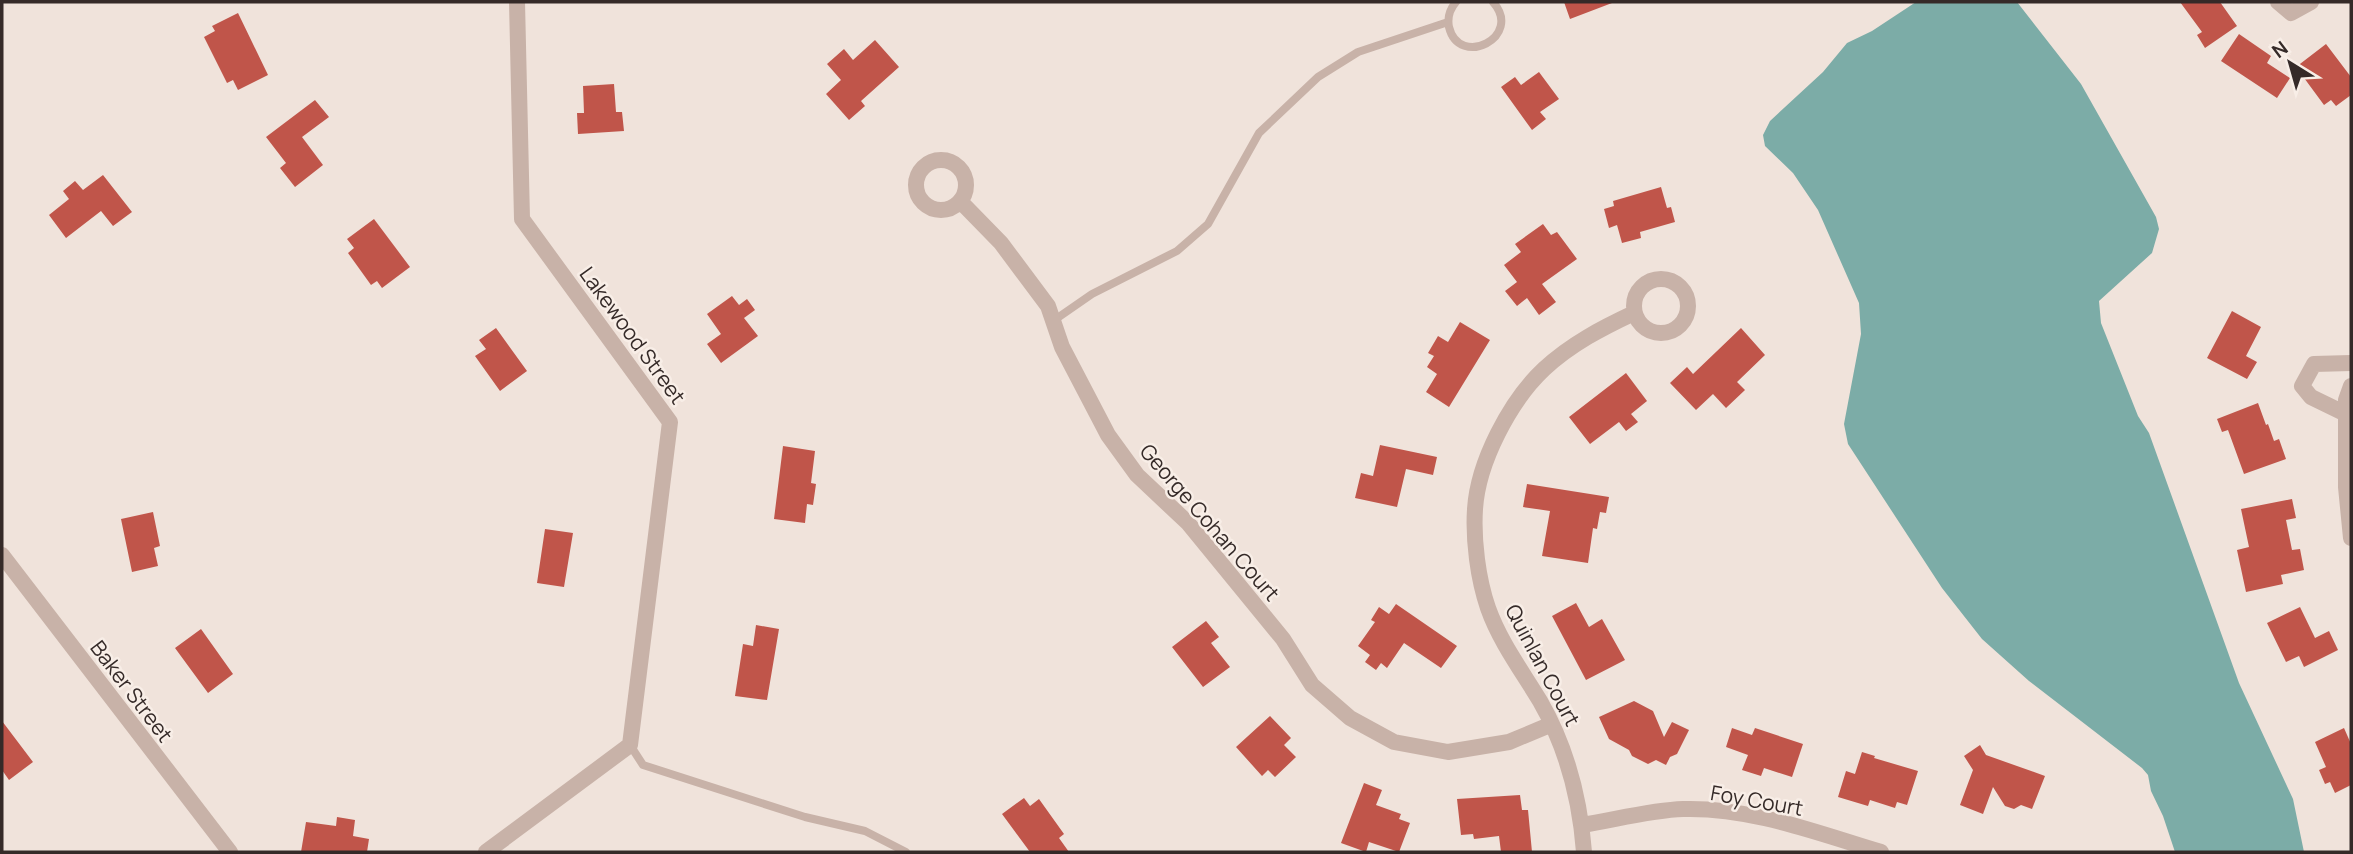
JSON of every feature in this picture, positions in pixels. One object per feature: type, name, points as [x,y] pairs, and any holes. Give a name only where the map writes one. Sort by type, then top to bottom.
[{"type":"street","name":"Lakewood Street","points":[[517,2],[522,219],[670,422],[630,745]]},
{"type":"street","points":[[2278,2],[2291,13],[2311,2]]},
{"type":"street","name":"George Cohan Court","points":[[960,201],[1000,243],[1048,306],[1062,347],[1108,435],[1138,475],[1188,523],[1283,639],[1312,685],[1350,718],[1394,742],[1448,752],[1509,742],[1552,724]]},
{"type":"street","name":"Quinlan Court","points":[[1584,852],[1576,792],[1566,758],[1552,724],[1509,652],[1489,608],[1477,545],[1475,508],[1488,454],[1526,389],[1544,369],[1572,347],[1603,327],[1634,313]]},
{"type":"street","points":[[2346,414],[2311,397],[2302,386],[2314,364],[2351,363]]},
{"type":"street","points":[[2351,386],[2346,400],[2346,487],[2351,538]]},
{"type":"street","name":"Baker Street","points":[[2,555],[230,852]]},
{"type":"street","points":[[486,852],[630,745]]},
{"type":"street","name":"Foy Court","points":[[1582,825],[1681,809],[1726,811],[1773,820],[1881,852]]},
{"type":"lane","points":[[1456,2],[1448,22],[1455,39],[1470,47],[1487,44],[1499,32],[1500,14],[1493,2]]},
{"type":"lane","points":[[1053,321],[1092,294],[1177,251],[1208,224],[1259,133],[1318,77],[1357,52],[1448,22]]},
{"type":"lane","points":[[630,745],[643,765],[805,817],[865,831],[906,852]]},
{"type":"water","points":[[1916,2],[2017,2],[2081,84],[2156,217],[2159,229],[2152,253],[2099,301],[2101,323],[2138,416],[2149,433],[2239,683],[2293,799],[2304,852],[2175,852],[2151,791],[2148,775],[2029,681],[1982,639],[1942,588],[1848,444],[1844,424],[1861,334],[1859,303],[1818,210],[1793,173],[1765,146],[1763,135],[1770,121],[1823,72],[1847,43],[1872,31]]},
{"type":"building","points":[[1564,2],[1612,2],[1612,3],[1570,19]]},
{"type":"building","points":[[2180,2],[2220,2],[2237,26],[2205,48],[2197,35],[2202,32]]},
{"type":"building","points":[[238,13],[268,75],[238,90],[233,80],[227,83],[204,37],[215,31],[212,26]]},
{"type":"building","points":[[2239,34],[2271,56],[2267,63],[2290,78],[2277,98],[2221,61]]},
{"type":"building","points":[[875,40],[899,67],[861,101],[865,106],[849,120],[826,94],[841,80],[827,64],[844,49],[853,60]]},
{"type":"building","points":[[2326,44],[2351,77],[2351,95],[2336,106],[2331,100],[2324,105],[2296,67]]},
{"type":"building","points":[[1539,72],[1559,99],[1540,112],[1546,119],[1532,130],[1501,87],[1515,77],[1521,85]]},
{"type":"building","points":[[614,84],[616,112],[622,112],[624,131],[578,134],[577,113],[584,113],[583,86]]},
{"type":"building","points":[[315,100],[329,117],[302,137],[323,165],[295,187],[280,168],[286,163],[266,137]]},
{"type":"building","points":[[103,175],[132,212],[113,226],[101,211],[66,238],[49,215],[69,199],[63,191],[75,181],[83,190]]},
{"type":"building","points":[[1661,187],[1667,208],[1671,207],[1675,222],[1640,232],[1641,238],[1622,243],[1617,225],[1609,228],[1604,209],[1614,206],[1613,201]]},
{"type":"building","points":[[374,219],[410,267],[382,288],[377,281],[371,285],[348,253],[354,248],[347,239]]},
{"type":"building","points":[[1543,224],[1551,235],[1557,232],[1577,259],[1542,284],[1556,302],[1539,315],[1527,298],[1517,306],[1505,291],[1517,282],[1504,265],[1521,252],[1515,244]]},
{"type":"building","points":[[732,296],[739,305],[747,299],[755,310],[744,318],[758,336],[721,363],[707,344],[721,334],[707,314]]},
{"type":"building","points":[[2232,311],[2261,327],[2246,356],[2257,362],[2247,379],[2207,358]]},
{"type":"building","points":[[1460,322],[1490,340],[1449,407],[1426,392],[1437,374],[1427,367],[1434,356],[1428,353],[1438,336],[1448,342]]},
{"type":"building","points":[[496,328],[527,371],[500,391],[475,356],[486,349],[479,340]]},
{"type":"building","points":[[1741,328],[1765,355],[1737,382],[1745,390],[1726,408],[1713,394],[1696,410],[1670,383],[1687,367],[1693,374]]},
{"type":"building","points":[[1626,373],[1647,401],[1631,414],[1638,422],[1626,431],[1619,422],[1590,444],[1569,417]]},
{"type":"building","points":[[2258,403],[2274,441],[2279,439],[2286,459],[2244,474],[2228,430],[2222,432],[2217,419]]},
{"type":"building","points":[[1380,445],[1437,457],[1433,475],[1406,469],[1397,507],[1355,498],[1361,473],[1373,476]]},
{"type":"building","points":[[783,446],[815,451],[811,483],[816,484],[813,505],[807,504],[805,523],[774,519]]},
{"type":"building","points":[[1527,484],[1609,497],[1606,513],[1600,512],[1597,529],[1593,528],[1588,563],[1542,556],[1550,511],[1523,507]]},
{"type":"building","points":[[2292,499],[2296,518],[2286,520],[2292,550],[2300,549],[2304,570],[2281,575],[2283,584],[2246,592],[2237,550],[2249,547],[2241,509]]},
{"type":"building","points":[[153,512],[160,546],[154,548],[158,566],[132,572],[121,519]]},
{"type":"building","points":[[545,529],[573,533],[564,587],[537,583]]},
{"type":"building","points":[[1576,603],[1589,627],[1602,619],[1625,660],[1586,680],[1552,616]]},
{"type":"building","points":[[1396,604],[1457,646],[1441,668],[1404,643],[1387,668],[1381,663],[1376,670],[1365,662],[1370,655],[1358,646],[1375,622],[1371,620],[1379,607],[1389,614]]},
{"type":"building","points":[[2300,607],[2315,638],[2329,631],[2338,650],[2304,667],[2299,656],[2286,662],[2267,623]]},
{"type":"building","points":[[1206,621],[1219,637],[1211,643],[1230,667],[1203,687],[1172,647]]},
{"type":"building","points":[[756,625],[779,629],[767,700],[735,696],[743,644],[753,646]]},
{"type":"building","points":[[201,629],[233,674],[208,693],[175,648]]},
{"type":"building","points":[[1634,701],[1653,711],[1664,737],[1672,722],[1689,730],[1677,754],[1670,757],[1666,765],[1656,760],[1648,764],[1609,739],[1599,717]]},
{"type":"building","points":[[1270,716],[1291,738],[1284,745],[1296,757],[1275,777],[1268,770],[1262,776],[1236,747]]},
{"type":"building","points":[[2,721],[33,762],[9,780],[2,770]]},
{"type":"building","points":[[1732,728],[1752,735],[1755,728],[1803,744],[1792,777],[1764,768],[1761,776],[1742,770],[1748,755],[1726,747]]},
{"type":"building","points":[[2344,728],[2351,744],[2351,785],[2335,793],[2330,782],[2325,784],[2319,770],[2326,767],[2315,742]]},
{"type":"building","points":[[1980,745],[1986,755],[2045,776],[2032,809],[2021,805],[2014,809],[2005,806],[1993,787],[1983,814],[1960,805],[1973,770],[1964,756]]},
{"type":"building","points":[[1862,752],[1918,771],[1907,805],[1897,802],[1895,808],[1870,800],[1868,806],[1838,797],[1846,771],[1855,774]]},
{"type":"building","points":[[1364,783],[1382,790],[1376,805],[1401,814],[1399,819],[1410,823],[1399,852],[1369,842],[1366,852],[1341,843]]},
{"type":"building","points":[[1520,795],[1522,810],[1528,810],[1532,852],[1501,852],[1499,836],[1474,839],[1473,834],[1461,835],[1457,799]]},
{"type":"building","points":[[1024,798],[1030,806],[1039,799],[1064,834],[1059,838],[1069,852],[1030,852],[1002,814]]},
{"type":"building","points":[[337,817],[355,820],[353,836],[369,839],[367,852],[301,852],[306,822],[336,826]]}]
